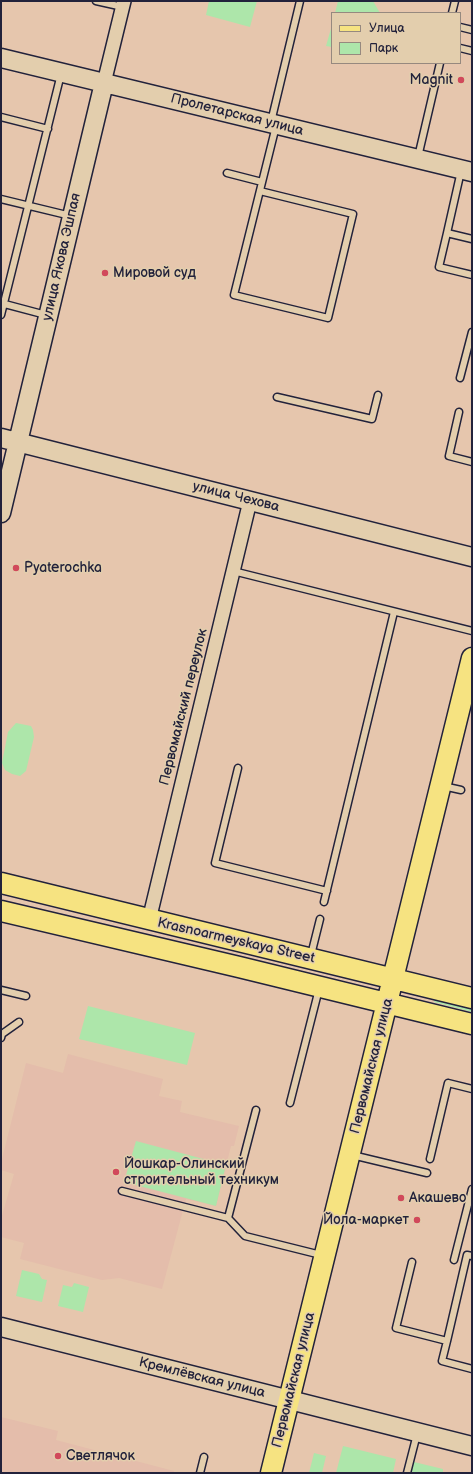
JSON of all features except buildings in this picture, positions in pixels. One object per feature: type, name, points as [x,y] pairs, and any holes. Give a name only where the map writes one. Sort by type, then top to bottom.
[{"type":"main road","name":"Первомайская улица","points":[[271,1473],[441,785],[469,685],[472,658]]},
{"type":"main road","name":"Krasnoarmeyskaya Street","points":[[1,883],[472,998]]},
{"type":"main road","name":"Krasnoarmeyskaya Street","points":[[1,911],[388,1002],[472,1024]]},
{"type":"street","name":"улица Якова Эшпая","points":[[1,513],[9,440],[48,316],[104,83],[117,3]]},
{"type":"street","name":"Пролетарская улица","points":[[1,58],[467,171]]},
{"type":"street","name":"улица Чехова","points":[[9,440],[472,557]]},
{"type":"street","name":"Первомайский переулок","points":[[149,920],[250,501]]},
{"type":"street","name":"Кремлёвская улица","points":[[1,1327],[472,1446]]},
{"type":"lane","points":[[96,1],[117,3]]},
{"type":"lane","points":[[260,191],[353,214],[328,318],[234,295],[260,191],[300,1]]},
{"type":"lane","points":[[452,12],[455,1]]},
{"type":"lane","points":[[461,27],[472,30]]},
{"type":"lane","points":[[461,48],[472,51]]},
{"type":"lane","points":[[418,159],[440,64]]},
{"type":"lane","points":[[1,315],[2,303],[48,129],[61,72]]},
{"type":"lane","points":[[1,117],[48,129]]},
{"type":"lane","points":[[467,171],[447,233],[439,267],[472,275]]},
{"type":"lane","points":[[227,173],[262,182]]},
{"type":"lane","points":[[1,199],[72,216]]},
{"type":"lane","points":[[447,233],[472,239]]},
{"type":"lane","points":[[2,303],[48,316]]},
{"type":"lane","points":[[460,378],[472,332]]},
{"type":"lane","points":[[277,396],[372,419],[378,394]]},
{"type":"lane","points":[[459,412],[449,456],[472,462]]},
{"type":"lane","points":[[233,572],[472,631]]},
{"type":"lane","points":[[324,902],[394,612]]},
{"type":"lane","points":[[238,768],[215,863],[327,891]]},
{"type":"lane","points":[[441,785],[461,790]]},
{"type":"lane","points":[[311,959],[320,919]]},
{"type":"lane","points":[[290,1103],[320,986]]},
{"type":"lane","points":[[1,990],[26,996]]},
{"type":"lane","points":[[1,1038],[2,1034],[20,1022]]},
{"type":"lane","points":[[430,1159],[448,1083],[472,1089]]},
{"type":"lane","points":[[228,1218],[256,1110]]},
{"type":"lane","points":[[350,1154],[427,1173]]},
{"type":"lane","points":[[454,1260],[472,1189]]},
{"type":"lane","points":[[122,1191],[228,1218],[245,1236],[325,1256]]},
{"type":"lane","points":[[472,1256],[467,1254],[442,1361],[472,1369]]},
{"type":"lane","points":[[412,1262],[396,1328],[446,1341]]},
{"type":"lane","points":[[407,1473],[417,1432]]},
{"type":"lane","points":[[200,1473],[204,1457]]},
{"type":"shaded area","name":"Йошкар-Олинский строительный техникум","points":[[68,1054],[163,1079],[159,1096],[182,1101],[180,1112],[239,1126],[234,1146],[231,1146],[216,1206],[186,1199],[162,1289],[119,1278],[102,1280],[20,1259],[24,1243],[1,1237],[1,1219],[14,1174],[1,1170],[1,1163],[26,1063],[63,1073]]},
{"type":"shaded area","name":"Светлячок","points":[[1,1417],[58,1431],[56,1440],[174,1471],[174,1473],[1,1473]]},
{"type":"green space","points":[[209,1],[257,1],[250,27],[206,15]]},
{"type":"green space","points":[[338,1],[373,1],[379,12],[335,12]]},
{"type":"green space","points":[[331,28],[331,47],[326,46]]},
{"type":"green space","points":[[16,723],[31,726],[34,737],[26,771],[20,776],[5,770],[2,763],[8,732]]},
{"type":"green space","points":[[435,998],[472,1008],[472,1012],[434,1002]]},
{"type":"green space","points":[[88,1006],[195,1033],[187,1065],[79,1039]]},
{"type":"green space","points":[[136,1141],[226,1165],[216,1206],[124,1182]]},
{"type":"green space","points":[[22,1270],[39,1274],[42,1279],[47,1280],[42,1302],[16,1296]]},
{"type":"green space","points":[[74,1283],[89,1287],[83,1312],[58,1306],[63,1285],[72,1287]]},
{"type":"green space","points":[[343,1446],[396,1459],[393,1473],[336,1473]]},
{"type":"green space","points":[[314,1453],[326,1456],[322,1473],[309,1473]]},
{"type":"green space","points":[[414,1462],[443,1469],[443,1473],[411,1473]]},
{"type":"place","name":"Magnit","points":[[461,80]]},
{"type":"place","name":"Мировой суд","points":[[105,273]]},
{"type":"place","name":"Pyaterochka","points":[[16,568]]},
{"type":"place","name":"Йошкар-Олинский строительный техникум","points":[[116,1172]]},
{"type":"place","name":"Акашево","points":[[401,1198]]},
{"type":"place","name":"Йола-маркет","points":[[417,1220]]},
{"type":"place","name":"Светлячок","points":[[58,1456]]}]
